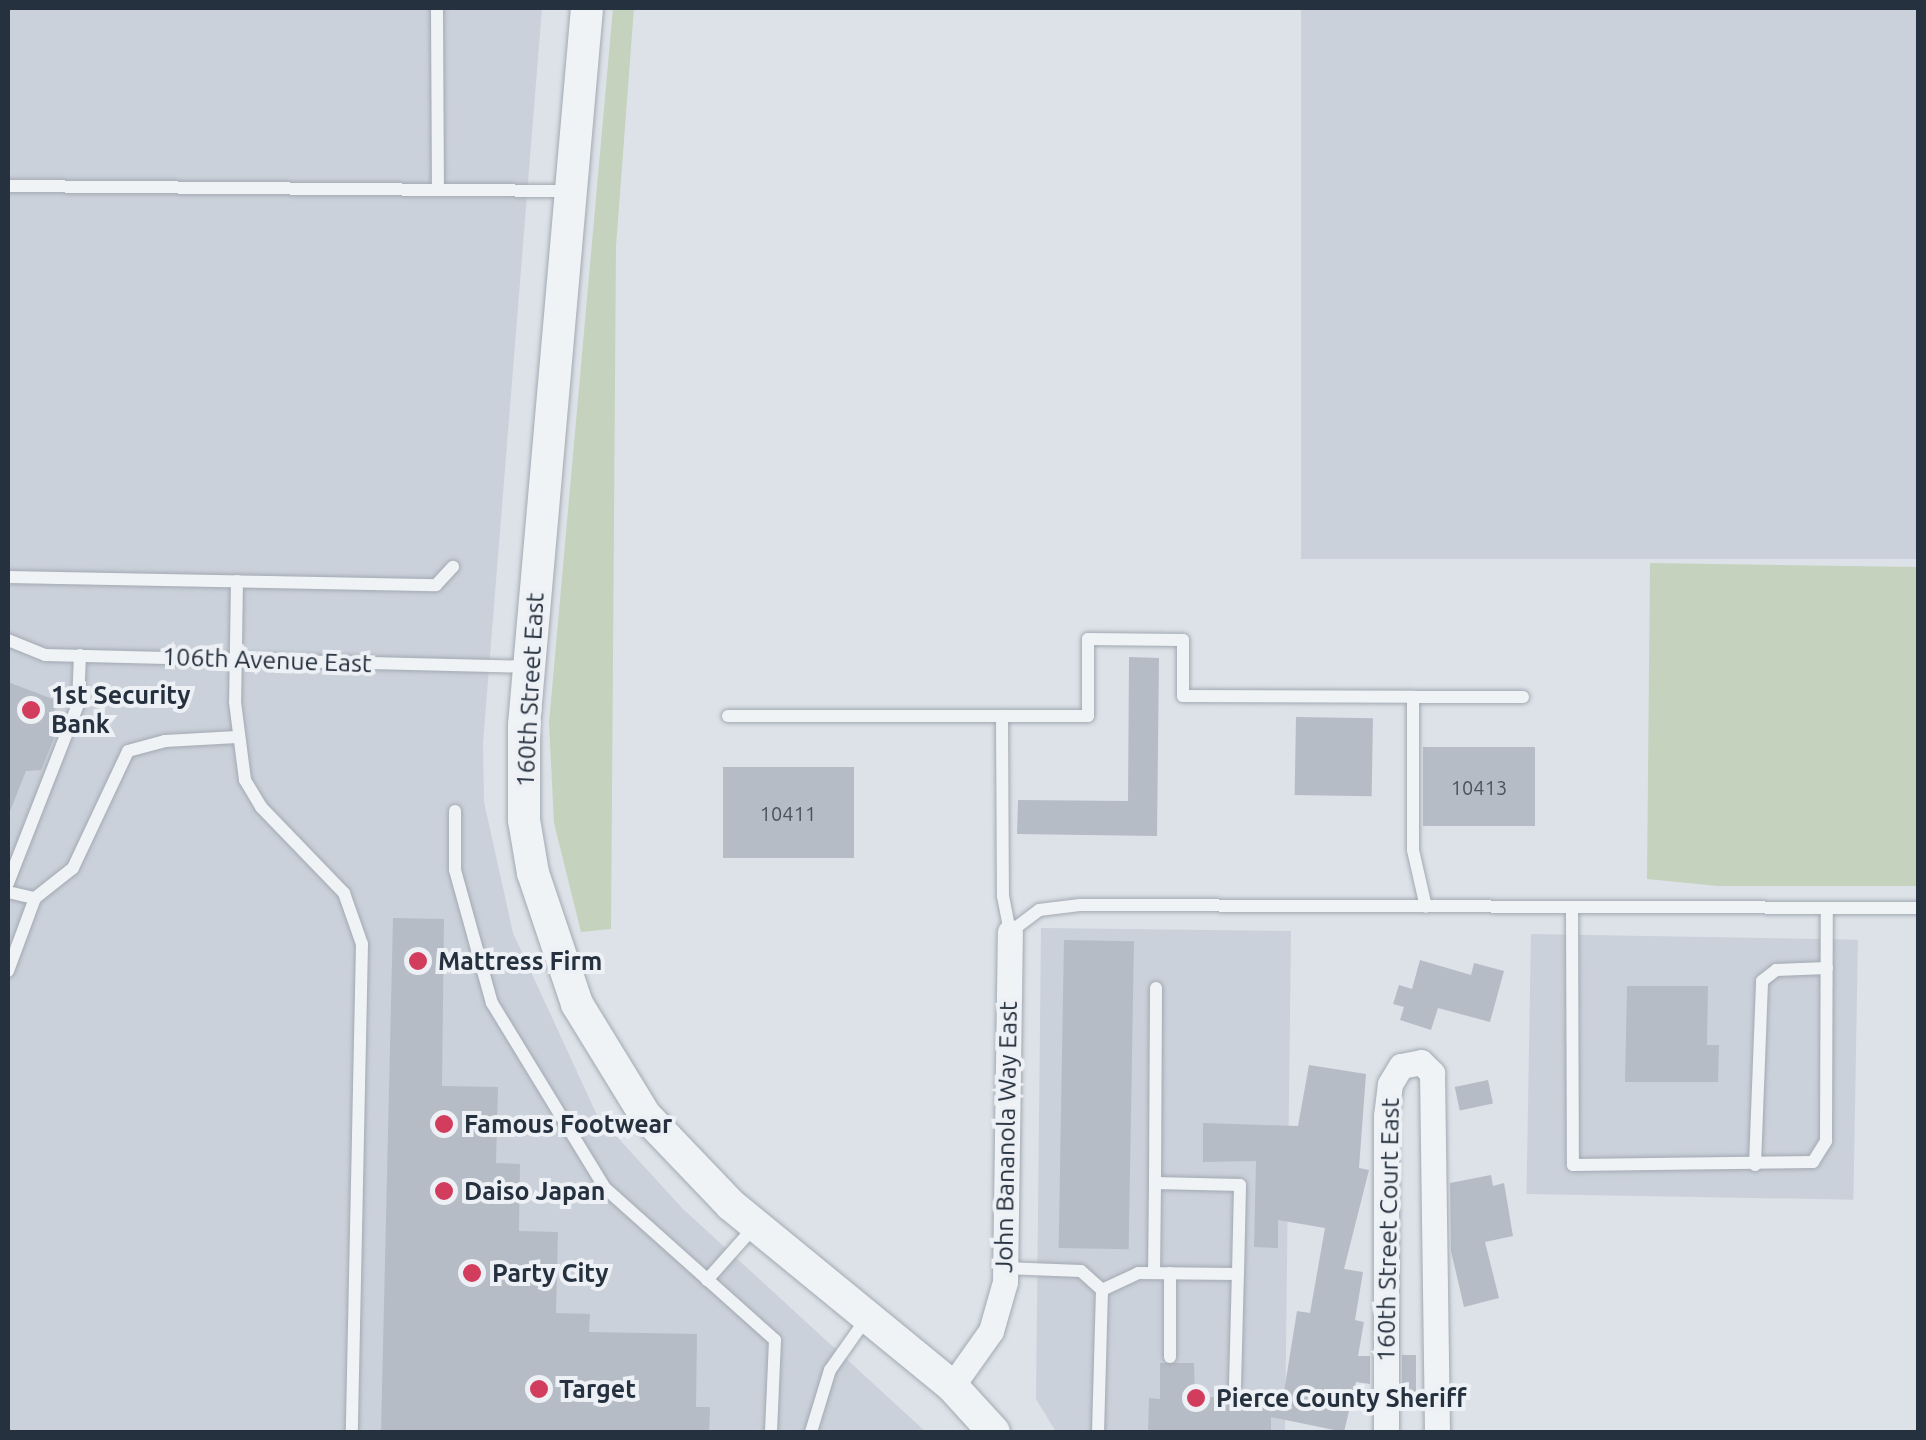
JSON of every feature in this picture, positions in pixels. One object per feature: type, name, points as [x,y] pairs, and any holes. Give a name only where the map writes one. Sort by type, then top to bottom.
[{"type":"street","name":"160th Street East","points":[[587,8],[529,668],[524,820],[538,892],[577,1004],[646,1115],[684,1161],[755,1225],[952,1386],[994,1432]]},
{"type":"street","name":"John Bananola Way East","points":[[952,1386],[992,1330],[1004,1268],[1010,932]]},
{"type":"street","name":"160th Street Court East","points":[[1386,1432],[1386,1116],[1390,1084],[1402,1066],[1421,1062],[1432,1073],[1437,1432]]},
{"type":"lane","points":[[437,8],[438,189]]},
{"type":"lane","points":[[8,186],[571,191]]},
{"type":"lane","points":[[8,577],[436,584],[453,567]]},
{"type":"lane","points":[[237,581],[237,737],[253,794],[344,893],[362,944],[352,1432]]},
{"type":"lane","points":[[728,716],[1088,716],[1088,639],[1183,640],[1184,696],[1522,697]]},
{"type":"lane","name":"106th Avenue East","points":[[8,640],[45,654],[80,656],[529,668]]},
{"type":"lane","points":[[8,883],[78,704],[80,656]]},
{"type":"lane","points":[[1413,696],[1413,850],[1426,906]]},
{"type":"lane","points":[[1002,716],[1003,896],[1010,932],[1039,910],[1080,906],[1918,908]]},
{"type":"lane","points":[[8,971],[35,898],[73,868],[128,751],[164,740],[237,737]]},
{"type":"lane","points":[[454,810],[456,870],[492,1003],[518,1052],[604,1188],[775,1340],[771,1432]]},
{"type":"lane","points":[[8,892],[35,898]]},
{"type":"lane","points":[[1572,907],[1573,1166],[1804,1166],[1821,1154],[1827,908]]},
{"type":"lane","points":[[1755,1165],[1762,981],[1776,970],[1827,968]]},
{"type":"lane","points":[[1154,1273],[1156,988]]},
{"type":"lane","points":[[1155,1183],[1240,1185],[1235,1385]]},
{"type":"lane","points":[[706,1280],[755,1225]]},
{"type":"lane","points":[[1004,1268],[1081,1271],[1102,1290],[1098,1432]]},
{"type":"lane","points":[[1102,1290],[1154,1273],[1238,1274]]},
{"type":"lane","points":[[1170,1273],[1170,1357]]},
{"type":"lane","points":[[812,1432],[830,1370],[868,1317]]},
{"type":"shaded area","points":[[8,8],[542,8],[483,743],[484,802],[513,933],[597,1115],[683,1209],[926,1432],[8,1432]]},
{"type":"shaded area","points":[[1301,8],[1918,8],[1918,559],[1301,559]]},
{"type":"shaded area","points":[[1041,928],[1291,931],[1285,1432],[1056,1432],[1036,1399]]},
{"type":"shaded area","points":[[1531,934],[1858,940],[1853,1200],[1526,1194]]},
{"type":"green space","points":[[613,8],[634,8],[616,246],[611,929],[581,932],[554,823],[549,723]]},
{"type":"green space","points":[[1650,563],[1918,567],[1918,886],[1718,886],[1647,879]]},
{"type":"building","points":[[1129,657],[1159,658],[1157,836],[1017,834],[1018,800],[1128,801]]},
{"type":"building","name":"1st Security Bank","points":[[8,682],[58,701],[52,718],[61,721],[41,770],[26,771],[9,814]]},
{"type":"building","points":[[1296,717],[1373,718],[1372,796],[1295,795]]},
{"type":"building","points":[[1423,747],[1535,747],[1535,826],[1423,826]]},
{"type":"building","points":[[723,767],[854,767],[854,858],[723,858]]},
{"type":"building","points":[[393,918],[444,919],[442,1086],[498,1087],[496,1163],[520,1164],[519,1231],[558,1232],[556,1313],[590,1314],[589,1332],[697,1334],[696,1407],[710,1407],[709,1432],[381,1432]]},
{"type":"building","points":[[1064,940],[1134,941],[1129,1249],[1059,1248]]},
{"type":"building","points":[[1420,960],[1471,975],[1474,963],[1504,971],[1490,1022],[1438,1008],[1431,1030],[1400,1020],[1404,1007],[1393,1004],[1399,985],[1412,989]]},
{"type":"building","points":[[1627,986],[1708,986],[1707,1045],[1719,1045],[1718,1082],[1625,1082]]},
{"type":"building","points":[[1309,1065],[1366,1074],[1359,1168],[1369,1170],[1344,1269],[1363,1272],[1355,1320],[1364,1322],[1358,1356],[1370,1356],[1370,1384],[1356,1382],[1344,1432],[1271,1417],[1271,1432],[1148,1432],[1149,1398],[1160,1399],[1160,1363],[1194,1363],[1195,1397],[1283,1398],[1297,1311],[1310,1313],[1325,1228],[1278,1220],[1278,1248],[1254,1247],[1256,1161],[1203,1162],[1203,1123],[1298,1126]]},
{"type":"building","points":[[1488,1080],[1493,1103],[1460,1111],[1455,1087]]},
{"type":"building","points":[[1491,1175],[1493,1186],[1504,1183],[1513,1236],[1485,1242],[1499,1298],[1464,1307],[1451,1251],[1450,1183]]},
{"type":"building","points":[[1402,1355],[1416,1355],[1416,1399],[1402,1399]]},
{"type":"place","name":"1st Security Bank","points":[[31,710]]},
{"type":"place","name":"Mattress Firm","points":[[418,961]]},
{"type":"place","name":"Famous Footwear","points":[[444,1124]]},
{"type":"place","name":"Daiso Japan","points":[[444,1191]]},
{"type":"place","name":"Party City","points":[[472,1273]]},
{"type":"place","name":"Target","points":[[539,1389]]},
{"type":"place","name":"Pierce County Sheriff","points":[[1196,1398]]}]
